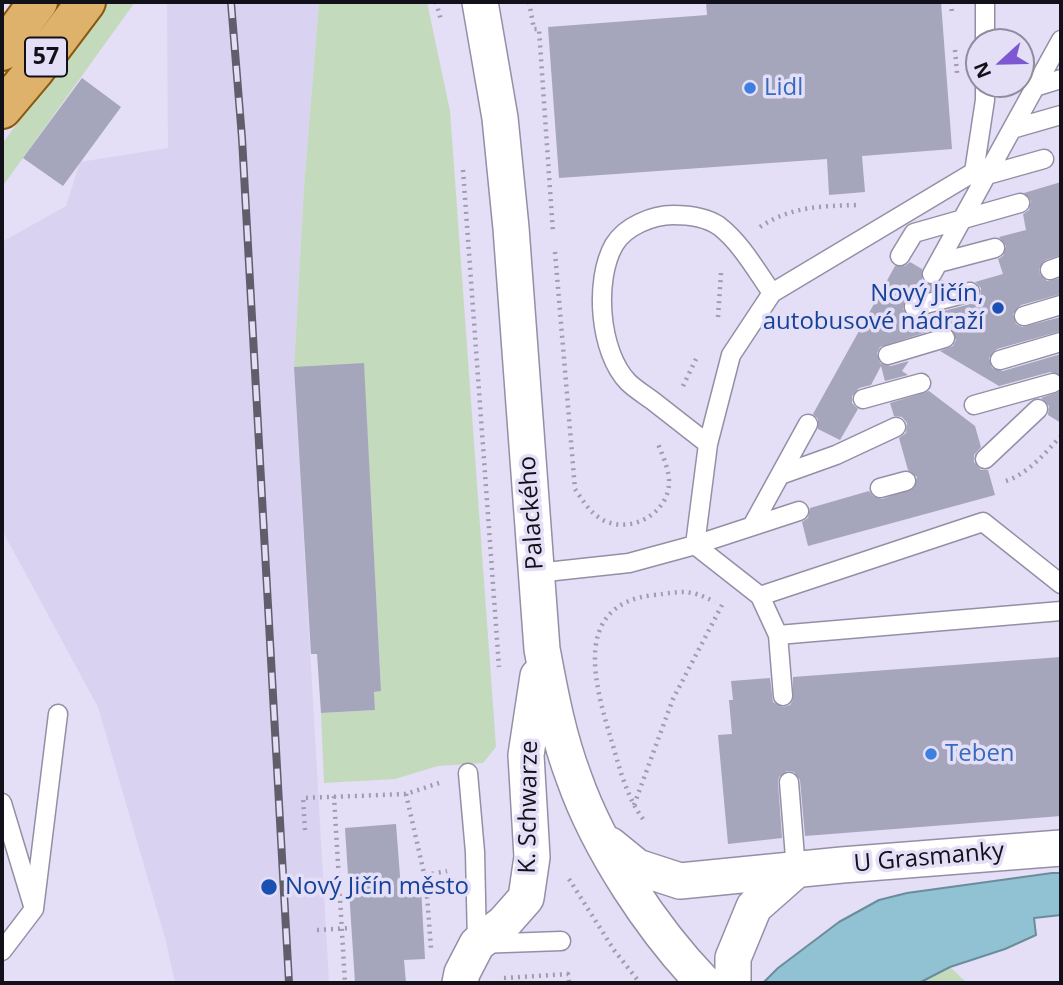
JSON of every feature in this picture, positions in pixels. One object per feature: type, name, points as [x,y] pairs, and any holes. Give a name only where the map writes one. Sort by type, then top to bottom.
[{"type":"main road","points":[[2,50],[37,2]]},
{"type":"main road","name":"57","points":[[2,108],[86,2]]},
{"type":"street","name":"Palackého","points":[[480,2],[503,145],[542,649],[553,709],[573,777],[599,837],[661,931],[683,961],[704,983]]},
{"type":"street","name":"K. Schwarze","points":[[460,983],[462,973],[477,944],[505,923],[526,898],[532,857],[526,755],[542,649]]},
{"type":"street","name":"U Grasmanky","points":[[599,837],[638,867],[680,881],[1061,848]]},
{"type":"street","points":[[733,983],[733,958],[754,907],[796,870]]},
{"type":"lane","points":[[2,50],[14,2]]},
{"type":"lane","points":[[985,2],[985,28]]},
{"type":"lane","points":[[1035,87],[1061,40]]},
{"type":"lane","points":[[1035,87],[1061,79]]},
{"type":"lane","points":[[695,545],[708,444],[731,355],[772,293],[974,172],[985,98]]},
{"type":"lane","points":[[995,248],[935,269],[1029,98]]},
{"type":"lane","points":[[1012,129],[1061,115]]},
{"type":"lane","points":[[987,175],[1044,159]]},
{"type":"lane","points":[[900,256],[914,233],[1020,203]]},
{"type":"lane","points":[[708,444],[627,381],[613,357],[604,328],[601,300],[605,272],[614,244],[634,226],[660,215],[690,215],[717,224],[737,243],[772,293]]},
{"type":"lane","points":[[914,307],[970,292]]},
{"type":"lane","points":[[1024,316],[1061,305]]},
{"type":"lane","points":[[887,357],[945,338]]},
{"type":"lane","points":[[1000,360],[1061,342]]},
{"type":"lane","points":[[863,399],[921,383]]},
{"type":"lane","points":[[974,405],[1053,383]]},
{"type":"lane","points":[[985,459],[1038,409]]},
{"type":"lane","points":[[752,526],[808,424]]},
{"type":"lane","points":[[780,475],[838,448],[896,428]]},
{"type":"lane","points":[[880,488],[906,481]]},
{"type":"lane","points":[[537,573],[629,563],[799,511]]},
{"type":"lane","points":[[760,596],[983,522],[1061,584]]},
{"type":"lane","points":[[695,545],[760,596],[778,635],[783,696]]},
{"type":"lane","points":[[778,635],[1061,611]]},
{"type":"lane","points":[[2,951],[34,909],[58,714]]},
{"type":"lane","points":[[468,773],[475,852],[477,944],[561,941]]},
{"type":"lane","points":[[789,782],[796,870]]},
{"type":"lane","points":[[2,803],[34,909]]},
{"type":"path","points":[[436,2],[443,30]]},
{"type":"path","points":[[529,2],[534,29],[539,29],[575,489],[591,512],[605,522],[635,524],[657,511],[666,498],[670,483],[656,439],[700,352]]},
{"type":"path","points":[[951,2],[952,16]]},
{"type":"path","points":[[955,43],[958,85]]},
{"type":"path","points":[[463,166],[500,680]]},
{"type":"path","points":[[712,327],[719,315],[721,260],[737,243],[778,215],[819,206],[867,205]]},
{"type":"path","points":[[1004,482],[1015,478],[1036,462],[1061,436]]},
{"type":"path","points":[[634,805],[635,795],[673,699],[722,605],[743,583]]},
{"type":"path","points":[[649,826],[634,805],[599,699],[594,664],[598,631],[607,618],[620,607],[648,596],[693,591],[722,605]]},
{"type":"path","points":[[305,830],[303,798],[406,794],[468,773]]},
{"type":"path","points":[[406,794],[426,882],[426,921],[431,953]]},
{"type":"path","points":[[334,796],[345,983]]},
{"type":"path","points":[[567,875],[596,923],[640,983]]},
{"type":"path","points":[[317,930],[351,928]]},
{"type":"shaded area","points":[[167,2],[319,2],[304,187],[294,367],[329,983],[175,983],[166,941],[98,707],[2,530],[2,242],[66,206],[80,162],[168,148]]},
{"type":"green space","points":[[107,2],[135,2],[2,187],[2,144]]},
{"type":"green space","points":[[319,2],[427,2],[450,111],[496,747],[483,763],[438,766],[395,779],[324,783],[321,713],[375,710],[374,692],[381,691],[364,370],[294,367],[304,187]]},
{"type":"green space","points":[[950,967],[967,983],[919,983]]},
{"type":"water","points":[[1061,873],[1061,915],[1034,918],[1036,935],[1005,949],[950,967],[919,983],[763,983],[778,968],[839,922],[879,900],[907,893]]},
{"type":"building","name":"Lidl","points":[[706,2],[941,2],[952,149],[862,156],[865,192],[829,195],[827,159],[559,178],[548,27],[707,15]]},
{"type":"building","points":[[82,78],[121,107],[63,186],[23,158]]},
{"type":"building","points":[[1061,182],[1061,255],[1046,260],[1039,269],[1047,281],[1061,278],[1061,294],[1021,305],[1013,314],[1016,324],[1022,327],[1061,317],[1061,331],[997,349],[989,358],[992,368],[1003,371],[1061,354],[1061,375],[1050,372],[999,386],[940,351],[953,346],[956,340],[952,329],[942,327],[880,347],[877,353],[880,363],[891,366],[909,361],[902,371],[908,375],[885,381],[881,366],[871,385],[859,388],[852,396],[852,403],[858,409],[840,440],[818,429],[818,419],[813,414],[895,266],[905,266],[910,262],[922,269],[922,279],[927,284],[937,284],[942,280],[952,285],[906,299],[903,309],[910,318],[974,303],[981,294],[981,288],[975,282],[1003,274],[998,259],[1003,256],[1006,246],[999,237],[1026,230],[1023,214],[1029,210],[1031,201],[1024,193]]},
{"type":"building","points":[[364,363],[381,691],[374,692],[375,710],[321,713],[317,654],[311,654],[294,367]]},
{"type":"building","points":[[929,391],[975,426],[981,447],[974,455],[974,462],[981,470],[988,470],[995,495],[808,546],[802,522],[808,518],[810,508],[869,491],[873,496],[882,499],[914,488],[917,477],[908,470],[899,438],[906,433],[907,423],[902,417],[894,416],[890,403]]},
{"type":"building","points":[[1061,391],[1061,423],[1048,415],[1049,406],[1041,398]]},
{"type":"building","name":"Teben","points":[[1061,657],[1061,816],[805,836],[800,780],[794,772],[787,771],[779,777],[778,782],[782,838],[728,844],[718,735],[732,734],[729,700],[733,700],[731,681],[770,678],[773,702],[783,707],[790,705],[793,700],[793,677]]},
{"type":"building","points":[[396,824],[401,889],[421,888],[425,959],[404,960],[406,983],[355,983],[345,828]]},
{"type":"railway","points":[[231,2],[242,138],[289,983]]},
{"type":"place","name":"Lidl","points":[[750,88]]},
{"type":"place","name":"Nový Jičín, autobusové nádraží","points":[[998,308]]},
{"type":"place","name":"Teben","points":[[931,754]]},
{"type":"place","name":"Nový Jičín město","points":[[269,887]]}]
